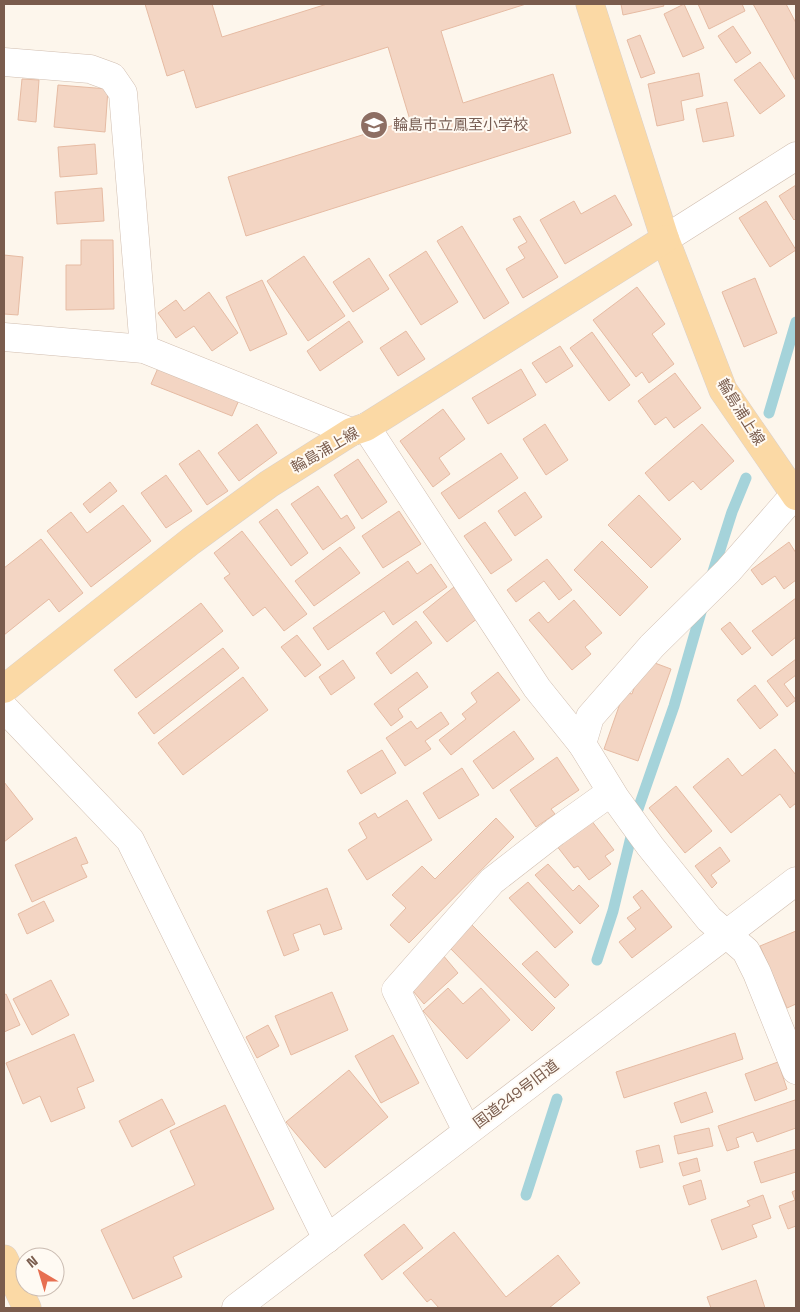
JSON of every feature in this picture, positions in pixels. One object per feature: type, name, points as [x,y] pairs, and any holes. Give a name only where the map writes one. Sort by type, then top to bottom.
[{"type":"main road","name":"輪島浦上線","points":[[590,4],[665,238],[723,390],[796,494]]},
{"type":"main road","name":"輪島浦上線","points":[[4,689],[191,541],[268,484],[359,430],[665,238]]},
{"type":"main road","points":[[4,1260],[27,1308]]},
{"type":"street","points":[[4,62],[90,69],[112,77],[123,93],[144,348]]},
{"type":"street","points":[[665,238],[796,156]]},
{"type":"street","points":[[4,337],[144,348],[359,430],[537,688],[582,744],[613,796],[650,846],[709,919],[746,951],[757,972],[796,1070]]},
{"type":"street","points":[[582,744],[590,717],[652,646],[728,571],[796,494]]},
{"type":"street","points":[[4,708],[130,840],[327,1239]]},
{"type":"street","points":[[467,1132],[396,990],[492,881],[555,832],[613,796]]},
{"type":"street","name":"国道249号旧道","points":[[236,1308],[796,880]]},
{"type":"building","points":[[145,4],[212,4],[222,37],[327,4],[526,4],[441,31],[463,103],[553,74],[571,133],[246,236],[228,177],[410,120],[388,47],[196,108],[184,70],[167,76]]},
{"type":"building","points":[[621,4],[663,4],[664,6],[623,15]]},
{"type":"building","points":[[684,4],[704,48],[683,57],[664,14]]},
{"type":"building","points":[[698,4],[742,4],[745,11],[709,29]]},
{"type":"building","points":[[753,4],[786,4],[796,23],[796,81]]},
{"type":"building","points":[[733,26],[751,53],[736,63],[718,36]]},
{"type":"building","points":[[640,35],[655,73],[641,78],[627,40]]},
{"type":"building","points":[[760,62],[785,96],[760,114],[734,80]]},
{"type":"building","points":[[699,73],[703,96],[681,101],[684,120],[657,126],[648,84]]},
{"type":"building","points":[[22,79],[39,80],[36,122],[18,120]]},
{"type":"building","points":[[58,85],[108,89],[105,132],[54,127]]},
{"type":"building","points":[[727,102],[734,136],[703,142],[696,109]]},
{"type":"building","points":[[95,144],[97,174],[60,177],[58,147]]},
{"type":"building","points":[[796,185],[796,218],[794,220],[779,196]]},
{"type":"building","points":[[102,188],[104,221],[57,224],[55,192]]},
{"type":"building","points":[[615,195],[632,225],[565,264],[540,220],[574,201],[581,214]]},
{"type":"building","points":[[766,201],[796,250],[770,267],[739,218]]},
{"type":"building","points":[[520,216],[558,277],[523,298],[506,269],[525,258],[518,247],[527,242],[513,219]]},
{"type":"building","points":[[462,226],[509,303],[484,319],[437,241]]},
{"type":"building","points":[[81,240],[113,240],[114,309],[66,310],[66,265],[81,265]]},
{"type":"building","points":[[426,251],[458,302],[421,325],[389,275]]},
{"type":"building","points":[[4,255],[23,257],[18,315],[4,314]]},
{"type":"building","points":[[304,256],[345,316],[308,341],[267,281]]},
{"type":"building","points":[[369,258],[389,289],[353,312],[333,282]]},
{"type":"building","points":[[755,278],[777,333],[744,347],[722,292]]},
{"type":"building","points":[[262,280],[287,334],[250,351],[226,297]]},
{"type":"building","points":[[637,287],[665,324],[652,334],[674,364],[649,383],[642,372],[636,377],[593,320]]},
{"type":"building","points":[[209,292],[238,333],[212,351],[194,326],[176,338],[158,313],[176,300],[184,311]]},
{"type":"building","points":[[349,321],[363,342],[320,371],[307,351]]},
{"type":"building","points":[[406,331],[425,359],[398,376],[380,348]]},
{"type":"building","points":[[592,332],[630,385],[609,401],[570,348]]},
{"type":"building","points":[[560,346],[573,366],[546,383],[532,363]]},
{"type":"building","points":[[158,368],[239,400],[232,416],[151,384]]},
{"type":"building","points":[[521,369],[536,395],[488,424],[472,398]]},
{"type":"building","points":[[675,373],[701,408],[674,428],[666,417],[655,425],[638,401]]},
{"type":"building","points":[[443,409],[465,439],[439,458],[450,474],[433,487],[400,441]]},
{"type":"building","points":[[257,424],[277,453],[239,481],[218,453]]},
{"type":"building","points":[[545,424],[568,460],[546,475],[523,439]]},
{"type":"building","points":[[702,424],[734,461],[701,490],[693,481],[669,501],[645,473]]},
{"type":"building","points":[[199,450],[228,491],[207,505],[179,464]]},
{"type":"building","points":[[501,453],[518,478],[459,519],[441,493]]},
{"type":"building","points":[[358,459],[387,502],[362,519],[334,475]]},
{"type":"building","points":[[166,475],[192,511],[166,528],[141,493]]},
{"type":"building","points":[[110,482],[117,491],[90,513],[83,504]]},
{"type":"building","points":[[318,486],[341,519],[347,515],[355,528],[323,550],[291,504]]},
{"type":"building","points":[[525,492],[542,517],[515,536],[498,511]]},
{"type":"building","points":[[639,495],[681,539],[651,568],[608,525]]},
{"type":"building","points":[[123,505],[151,541],[91,587],[47,531],[71,512],[87,533]]},
{"type":"building","points":[[277,509],[308,553],[291,566],[259,522]]},
{"type":"building","points":[[399,511],[421,544],[383,568],[362,536]]},
{"type":"building","points":[[485,522],[512,560],[491,574],[464,536]]},
{"type":"building","points":[[242,531],[307,614],[284,631],[265,607],[253,616],[224,578],[230,574],[214,553]]},
{"type":"building","points":[[41,539],[83,593],[59,612],[49,599],[4,635],[4,568]]},
{"type":"building","points":[[602,541],[648,587],[620,616],[574,570]]},
{"type":"building","points":[[789,542],[796,553],[796,580],[784,589],[775,576],[762,585],[751,570]]},
{"type":"building","points":[[340,547],[360,573],[314,606],[295,581]]},
{"type":"building","points":[[547,559],[572,590],[559,600],[544,581],[516,602],[507,590]]},
{"type":"building","points":[[408,561],[417,574],[431,564],[447,587],[393,625],[384,611],[328,650],[313,628]]},
{"type":"building","points":[[454,587],[478,618],[447,642],[423,612]]},
{"type":"building","points":[[796,598],[796,637],[772,656],[752,631]]},
{"type":"building","points":[[574,600],[602,633],[585,647],[591,654],[572,670],[529,620],[539,612],[548,623]]},
{"type":"building","points":[[201,603],[223,631],[136,698],[114,670]]},
{"type":"building","points":[[416,621],[432,643],[391,674],[376,653]]},
{"type":"building","points":[[730,622],[751,648],[742,655],[721,629]]},
{"type":"building","points":[[297,635],[321,665],[305,677],[281,647]]},
{"type":"building","points":[[223,648],[239,668],[154,734],[138,713]]},
{"type":"building","points":[[644,659],[671,669],[638,761],[604,749],[624,692],[632,694]]},
{"type":"building","points":[[796,659],[796,675],[784,684],[796,700],[787,707],[767,681]]},
{"type":"building","points":[[343,660],[355,678],[331,695],[319,677]]},
{"type":"building","points":[[417,672],[428,687],[398,709],[403,717],[391,726],[374,704]]},
{"type":"building","points":[[498,672],[520,700],[451,755],[439,740],[466,719],[462,714],[477,702],[471,693]]},
{"type":"building","points":[[243,677],[268,710],[183,775],[158,743]]},
{"type":"building","points":[[755,685],[778,715],[760,729],[737,700]]},
{"type":"building","points":[[441,712],[449,724],[425,741],[431,749],[405,766],[386,738],[411,721],[417,729]]},
{"type":"building","points":[[514,731],[534,759],[493,789],[473,761]]},
{"type":"building","points":[[775,749],[796,775],[796,803],[790,808],[780,794],[731,833],[693,787],[728,758],[742,776]]},
{"type":"building","points":[[382,750],[396,773],[361,794],[347,771]]},
{"type":"building","points":[[557,757],[579,790],[551,809],[555,814],[536,827],[510,790]]},
{"type":"building","points":[[462,768],[479,795],[439,819],[423,793]]},
{"type":"building","points":[[4,782],[33,819],[4,842]]},
{"type":"building","points":[[676,786],[712,831],[685,853],[649,808]]},
{"type":"building","points":[[407,800],[432,840],[367,880],[348,850],[367,838],[359,823],[375,813],[378,818]]},
{"type":"building","points":[[496,818],[514,837],[409,943],[390,925],[406,908],[392,895],[422,866],[435,879]]},
{"type":"building","points":[[591,820],[614,850],[605,856],[611,864],[589,880],[578,866],[574,868],[556,845]]},
{"type":"building","points":[[76,837],[88,863],[81,865],[87,877],[32,902],[15,865]]},
{"type":"building","points":[[720,847],[730,861],[711,875],[717,883],[712,888],[695,866]]},
{"type":"building","points":[[548,864],[573,891],[579,885],[599,906],[580,924],[535,875]]},
{"type":"building","points":[[528,882],[573,932],[555,948],[509,898]]},
{"type":"building","points":[[327,888],[342,929],[324,935],[320,924],[293,934],[299,950],[284,956],[267,911]]},
{"type":"building","points":[[642,890],[672,927],[632,958],[619,942],[636,929],[627,918],[641,908],[633,897]]},
{"type":"building","points":[[44,901],[54,921],[27,934],[18,914]]},
{"type":"building","points":[[468,921],[555,1008],[532,1031],[445,943]]},
{"type":"building","points":[[796,931],[796,1004],[787,1008],[760,946]]},
{"type":"building","points":[[537,951],[569,985],[555,998],[522,964]]},
{"type":"building","points":[[442,954],[458,973],[424,1004],[408,985]]},
{"type":"building","points":[[51,980],[69,1015],[32,1035],[13,999]]},
{"type":"building","points":[[448,988],[463,1004],[481,988],[510,1020],[467,1059],[423,1011]]},
{"type":"building","points":[[332,992],[348,1030],[291,1055],[275,1016]]},
{"type":"building","points":[[6,994],[20,1025],[4,1032],[4,995]]},
{"type":"building","points":[[268,1025],[279,1046],[257,1058],[246,1037]]},
{"type":"building","points":[[735,1033],[743,1059],[624,1098],[616,1072]]},
{"type":"building","points":[[74,1034],[94,1081],[77,1088],[85,1108],[51,1122],[40,1096],[23,1104],[6,1063]]},
{"type":"building","points":[[393,1035],[419,1083],[381,1103],[355,1056]]},
{"type":"building","points":[[778,1062],[787,1089],[755,1101],[745,1074]]},
{"type":"building","points":[[349,1070],[388,1117],[325,1168],[286,1122]]},
{"type":"building","points":[[706,1092],[713,1112],[681,1123],[674,1103]]},
{"type":"building","points":[[162,1099],[175,1124],[132,1147],[119,1121]]},
{"type":"building","points":[[795,1100],[796,1128],[757,1142],[753,1132],[736,1138],[739,1147],[727,1151],[718,1126]]},
{"type":"building","points":[[225,1105],[274,1209],[173,1257],[182,1277],[133,1299],[101,1230],[195,1185],[170,1131]]},
{"type":"building","points":[[709,1128],[713,1146],[678,1154],[674,1136]]},
{"type":"building","points":[[659,1145],[663,1162],[640,1168],[636,1151]]},
{"type":"building","points":[[796,1149],[796,1172],[761,1183],[754,1162]]},
{"type":"building","points":[[697,1158],[700,1171],[683,1176],[679,1163]]},
{"type":"building","points":[[701,1180],[706,1199],[689,1205],[683,1186]]},
{"type":"building","points":[[796,1190],[796,1226],[788,1229],[779,1206],[795,1200],[792,1192]]},
{"type":"building","points":[[763,1195],[771,1218],[752,1225],[757,1237],[722,1250],[711,1220],[750,1206],[747,1201]]},
{"type":"building","points":[[404,1224],[423,1248],[382,1280],[364,1255]]},
{"type":"building","points":[[454,1232],[506,1297],[558,1255],[580,1283],[549,1308],[439,1308],[431,1299],[427,1302],[403,1273]]},
{"type":"building","points":[[756,1280],[765,1308],[711,1308],[707,1297]]},
{"type":"waterway","points":[[769,413],[796,322]]},
{"type":"waterway","points":[[711,578],[732,512],[746,478]]},
{"type":"waterway","points":[[597,960],[613,911],[637,812],[674,706],[703,605]]},
{"type":"waterway","points":[[526,1195],[557,1099]]},
{"type":"place","name":"輪島市立鳳至小学校","points":[[374,125]]}]
